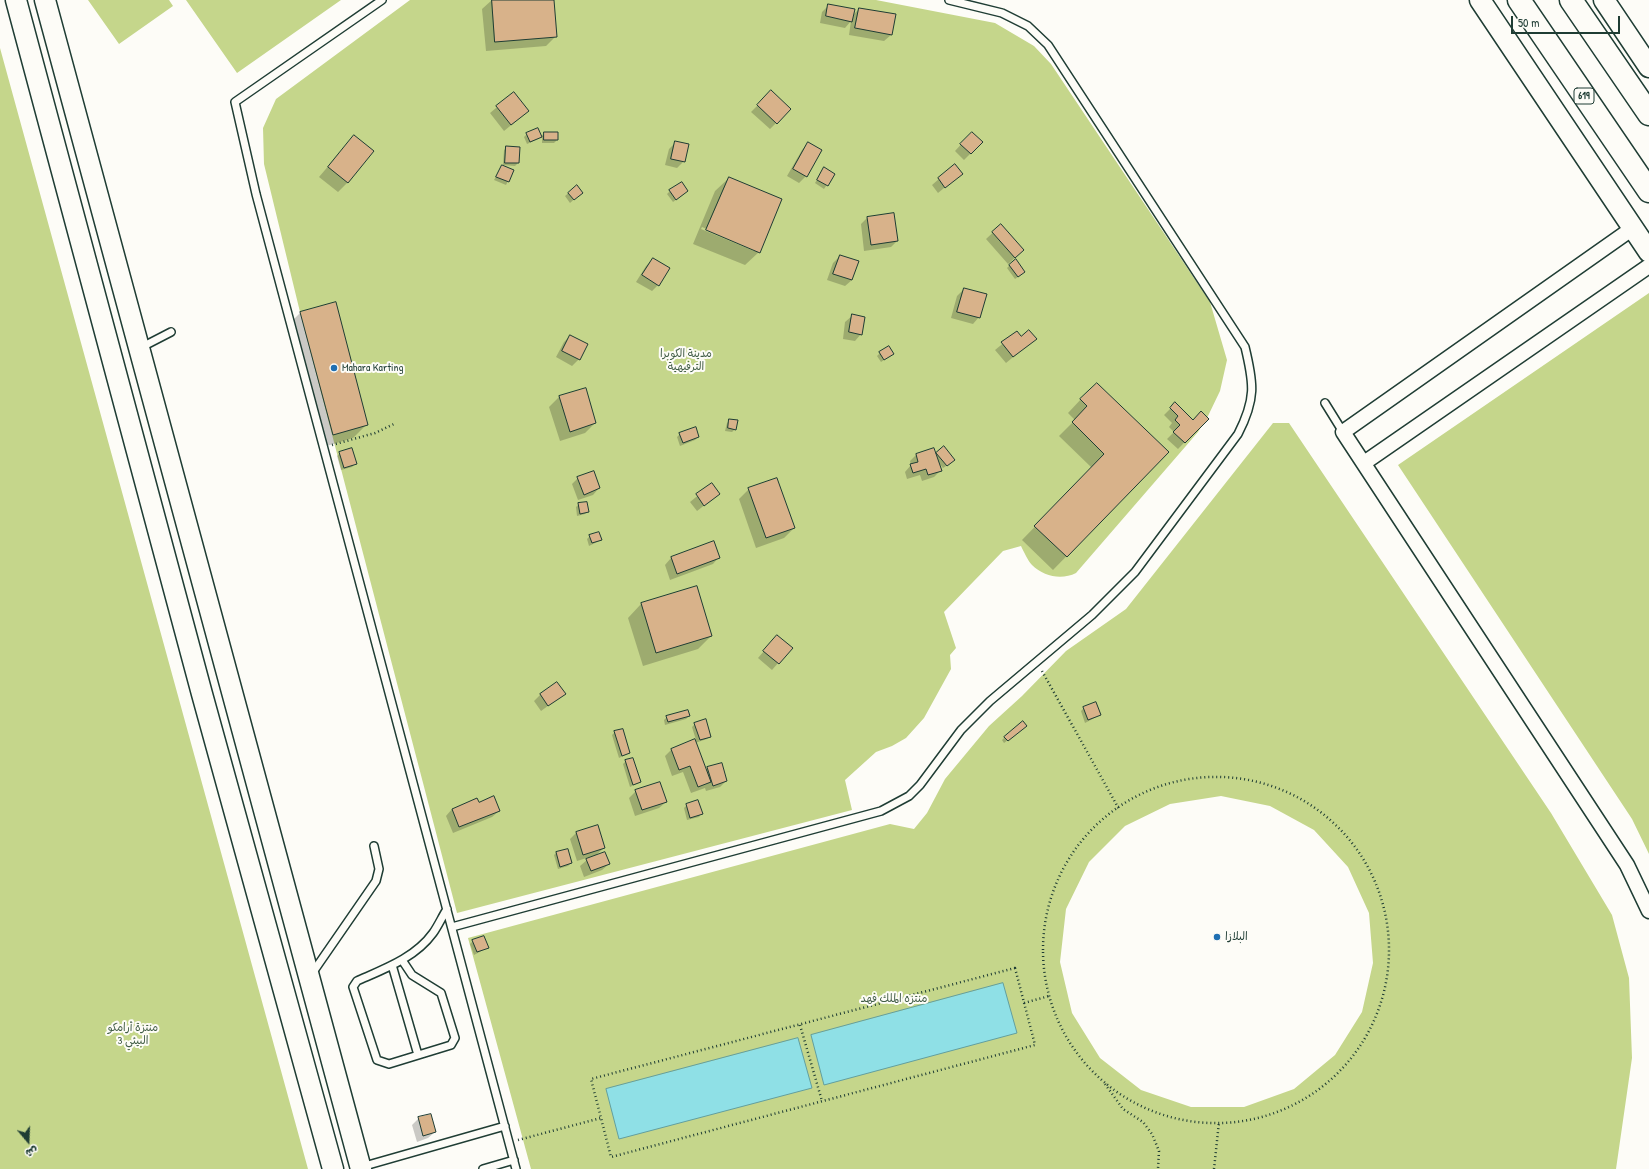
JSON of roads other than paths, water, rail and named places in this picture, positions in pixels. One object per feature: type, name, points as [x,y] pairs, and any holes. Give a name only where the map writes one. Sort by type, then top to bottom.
[{"type":"highway","name":"619","points":[[1519,0],[1649,191]]},
{"type":"highway","points":[[1572,0],[1649,114]]},
{"type":"street","points":[[16,0],[202,694],[333,1169]]},
{"type":"street","points":[[45,0],[343,1108],[361,1168]]},
{"type":"street","points":[[1480,0],[1649,252]]},
{"type":"street","points":[[1604,0],[1649,67]]},
{"type":"street","points":[[31,57],[58,49]]},
{"type":"street","points":[[1633,228],[1343,432],[1627,865],[1649,911]]},
{"type":"street","points":[[1364,463],[1649,266]]},
{"type":"street","points":[[111,356],[139,348]]},
{"type":"street","points":[[202,694],[230,687]]},
{"type":"street","points":[[282,985],[309,978]]},
{"type":"street","points":[[318,1116],[343,1108]]},
{"type":"lane","points":[[382,0],[235,102],[256,194],[516,1169]]},
{"type":"lane","points":[[452,927],[881,811],[909,796],[920,785],[961,730],[990,701],[1092,615],[1135,572],[1234,440],[1249,413],[1253,392],[1251,372],[1245,347],[1048,45],[1028,26],[1002,13],[949,0]]},
{"type":"lane","points":[[139,348],[171,332]]},
{"type":"lane","points":[[1325,403],[1343,432]]},
{"type":"lane","points":[[309,978],[376,881],[379,869],[374,846]]},
{"type":"lane","points":[[402,960],[412,975],[441,993],[455,1038],[451,1045],[389,1064],[377,1060],[355,996],[354,987],[357,981],[402,960],[423,945],[433,933],[447,909]]},
{"type":"lane","points":[[392,965],[418,1055]]},
{"type":"lane","points":[[361,1168],[505,1126]]},
{"type":"lane","points":[[483,1169],[514,1160]]},
{"type":"water","points":[[1003,983],[1017,1033],[824,1085],[811,1035]]},
{"type":"water","points":[[798,1038],[812,1088],[619,1139],[606,1089]]},
{"type":"place","name":"Mahara Karting","points":[[334,368]]},
{"type":"place","name":"البلازا","points":[[1217,937]]},
{"type":"park label","name":"مدينة الكوبرا الترفيهية","points":[[686,360]]},
{"type":"park label","name":"منتزه الملك فهد","points":[[894,999]]},
{"type":"park label","name":"منتزة أرامكو البيئي 3","points":[[133,1034]]}]
